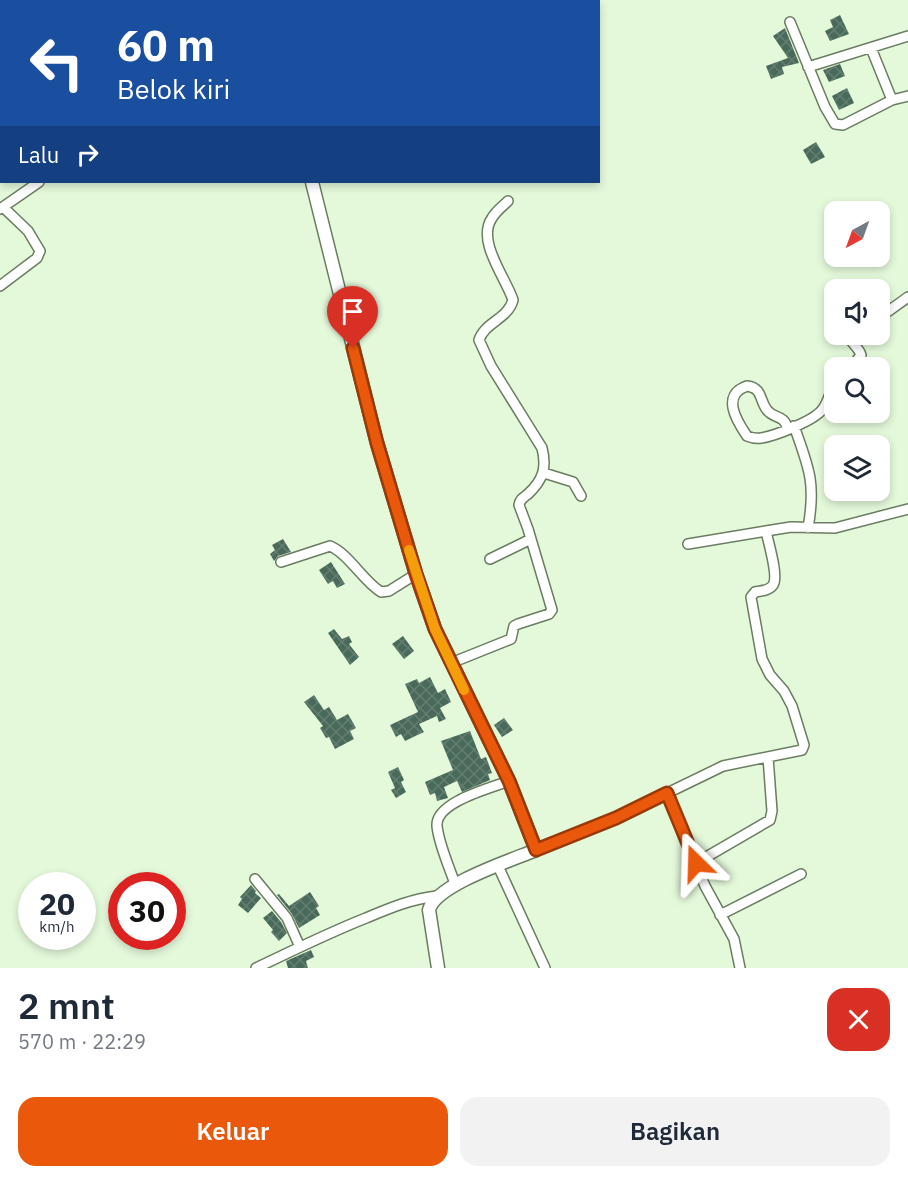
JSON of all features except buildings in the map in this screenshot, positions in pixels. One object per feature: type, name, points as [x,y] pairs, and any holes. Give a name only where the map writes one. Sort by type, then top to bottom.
[{"type":"street","points":[[790,22],[825,107],[835,124],[843,125],[892,100],[908,96]]},
{"type":"street","points":[[808,67],[908,36]]},
{"type":"street","points":[[871,48],[892,100]]},
{"type":"street","points":[[0,286],[38,258],[40,251],[28,231],[1,208],[38,183]]},
{"type":"street","points":[[312,183],[377,443],[416,574],[435,629],[509,781],[536,850]]},
{"type":"street","points":[[451,663],[512,639],[514,626],[551,612],[519,503],[536,486],[544,472],[545,462],[542,448],[491,366],[479,340],[483,331],[507,313],[513,300],[499,273],[487,233],[491,219],[508,201]]},
{"type":"street","points":[[890,310],[908,297]]},
{"type":"street","points":[[808,528],[813,492],[811,473],[791,428],[784,420],[767,410],[757,389],[747,386],[737,391],[733,397],[732,407],[747,436],[756,439],[791,428],[824,408]]},
{"type":"street","points":[[544,472],[573,482],[581,496]]},
{"type":"street","points":[[688,544],[784,527],[836,528],[908,508]]},
{"type":"street","points":[[438,968],[429,910],[437,896],[455,884],[616,818],[723,766],[800,751],[804,745],[792,706],[784,691],[770,675],[762,659],[751,597],[754,592],[770,588],[774,584],[775,572],[766,531]]},
{"type":"street","points":[[490,559],[531,539]]},
{"type":"street","points":[[282,562],[330,546],[381,592],[388,591],[416,574]]},
{"type":"street","points":[[696,863],[770,820],[772,811],[768,757]]},
{"type":"street","points":[[455,884],[437,825],[440,814],[451,804],[509,781]]},
{"type":"street","points":[[667,793],[696,863],[734,939],[741,968]]},
{"type":"street","points":[[498,866],[545,968]]},
{"type":"street","points":[[720,915],[801,874]]},
{"type":"street","points":[[255,879],[287,918],[300,947]]},
{"type":"street","points":[[255,968],[402,903],[437,896]]},
{"type":"slow traffic","points":[[409,550],[435,629],[464,690]]},
{"type":"route","points":[[353,348],[377,443],[435,629],[509,781],[536,850],[616,818],[667,793],[696,863]]}]
